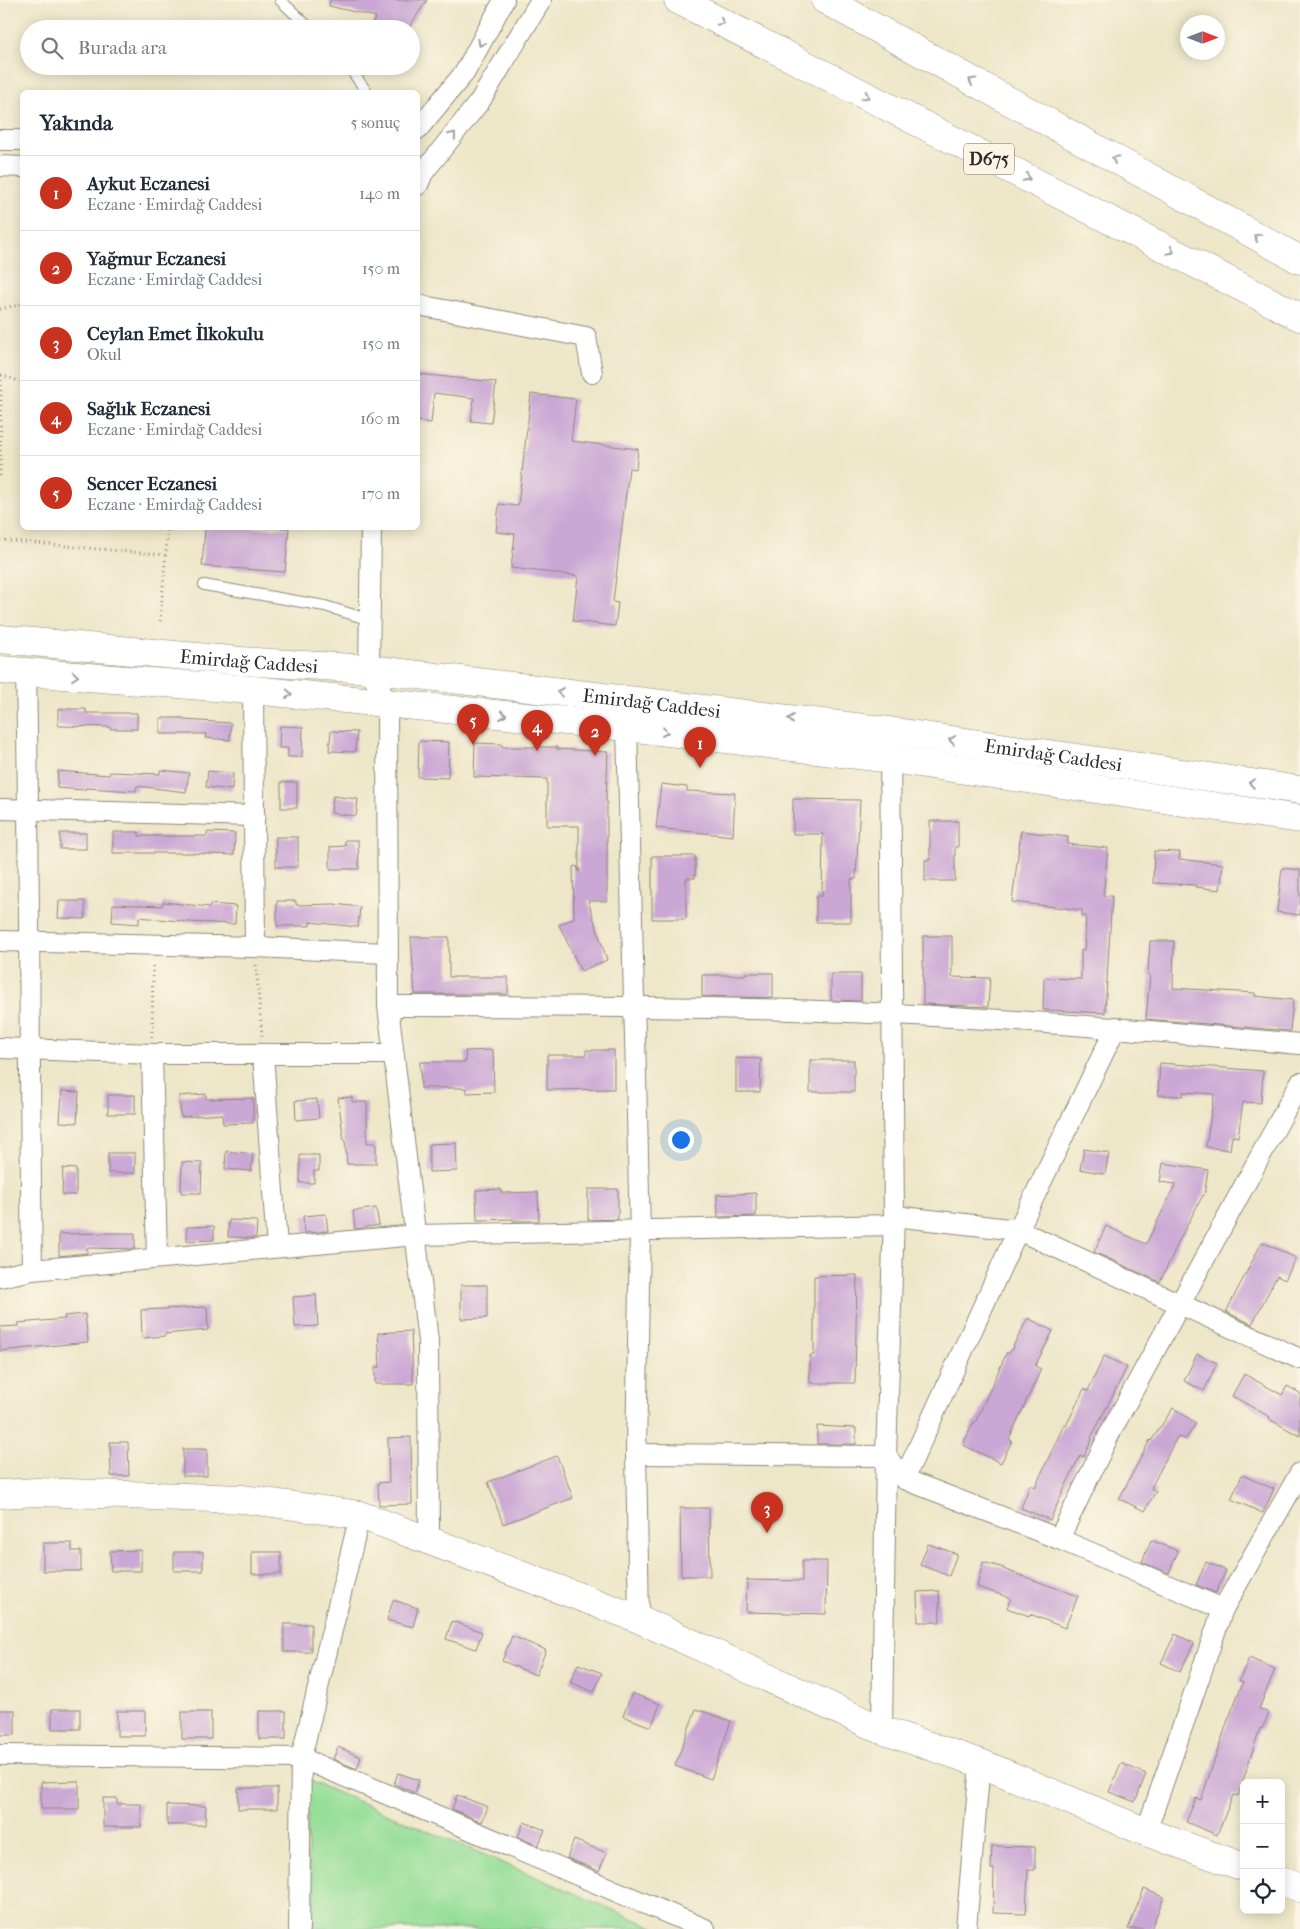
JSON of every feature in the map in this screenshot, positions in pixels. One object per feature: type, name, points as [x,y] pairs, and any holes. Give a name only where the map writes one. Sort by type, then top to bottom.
[{"type":"main road","name":"D675","points":[[678,0],[1300,317]]},
{"type":"main road","points":[[825,0],[1300,260]]},
{"type":"main road","name":"Emirdağ Caddesi","points":[[0,639],[241,661],[369,669],[889,731],[1300,790]]},
{"type":"main road","name":"Emirdağ Caddesi","points":[[13,671],[253,690],[627,727],[891,759],[1300,819]]},
{"type":"main road","points":[[0,1494],[37,1492],[243,1499],[360,1515],[639,1619],[882,1730],[980,1763],[1146,1832],[1240,1866]]},
{"type":"main road","points":[[1285,1882],[1300,1888]]},
{"type":"street","points":[[420,127],[465,72],[504,0]]},
{"type":"street","points":[[420,173],[480,101],[541,0]]},
{"type":"street","points":[[0,140],[20,140]]},
{"type":"street","points":[[0,166],[20,167]]},
{"type":"street","points":[[420,305],[586,337],[592,373]]},
{"type":"street","points":[[371,530],[369,669],[387,703],[388,1006],[428,1341],[428,1540]]},
{"type":"street","points":[[13,671],[29,810],[30,941],[28,1048],[32,1270]]},
{"type":"street","points":[[253,690],[255,947]]},
{"type":"street","points":[[627,727],[640,1232],[636,1454],[639,1619]]},
{"type":"street","points":[[882,1730],[886,1456],[894,1221],[891,759],[889,731]]},
{"type":"street","points":[[0,810],[255,816]]},
{"type":"street","points":[[0,941],[255,947],[387,953]]},
{"type":"street","points":[[388,1006],[635,1006],[892,1014],[1116,1027],[1300,1044]]},
{"type":"street","points":[[904,1479],[1018,1230],[1116,1027]]},
{"type":"street","points":[[0,1048],[152,1054],[393,1054]]},
{"type":"street","points":[[152,1054],[157,1258]]},
{"type":"street","points":[[263,1054],[277,1247]]},
{"type":"street","points":[[1059,1539],[1111,1431],[1300,1083]]},
{"type":"street","points":[[0,1277],[32,1270],[416,1236],[640,1232],[894,1221],[1018,1230],[1300,1359]]},
{"type":"street","points":[[636,1454],[886,1456]]},
{"type":"street","points":[[886,1456],[904,1479],[1059,1539],[1222,1609]]},
{"type":"street","points":[[1146,1832],[1222,1609],[1300,1474]]},
{"type":"street","points":[[299,1929],[301,1758],[360,1515]]},
{"type":"street","points":[[0,1755],[301,1758],[705,1929]]},
{"type":"street","points":[[966,1929],[980,1763]]},
{"type":"lane","points":[[280,0],[301,20]]},
{"type":"lane","points":[[355,75],[366,90]]},
{"type":"lane","points":[[204,585],[325,606],[370,620]]},
{"type":"path","points":[[0,309],[20,304]]},
{"type":"path","points":[[0,476],[1,375],[20,381]]},
{"type":"path","points":[[160,621],[164,555],[168,530]]},
{"type":"path","points":[[0,540],[164,555]]},
{"type":"path","points":[[152,1054],[153,945]]},
{"type":"path","points":[[255,947],[263,1054]]},
{"type":"green space","points":[[306,1779],[658,1929],[310,1929]]},
{"type":"building","points":[[330,0],[427,0],[414,20],[374,20],[376,17],[329,6]]},
{"type":"building","points":[[420,374],[496,382],[491,423],[471,421],[474,398],[434,393],[431,423],[420,421]]},
{"type":"building","points":[[531,394],[576,399],[571,441],[638,449],[636,469],[629,468],[613,602],[618,603],[615,626],[573,621],[578,576],[511,568],[515,534],[496,532],[499,504],[518,506]]},
{"type":"building","points":[[205,530],[289,530],[285,572],[202,566]]},
{"type":"building","points":[[58,709],[86,709],[86,713],[137,713],[137,729],[58,726]]},
{"type":"building","points":[[160,718],[184,718],[184,720],[231,723],[230,740],[205,738],[206,734],[160,734]]},
{"type":"building","points":[[280,726],[303,727],[302,757],[288,757],[288,748],[279,748]]},
{"type":"building","points":[[331,731],[357,732],[355,752],[329,751]]},
{"type":"building","points":[[419,741],[449,742],[448,778],[418,777]]},
{"type":"building","points":[[475,743],[502,744],[502,747],[557,747],[557,749],[608,752],[606,801],[607,901],[588,901],[607,960],[581,971],[559,925],[574,918],[573,867],[577,866],[579,872],[579,826],[547,826],[547,779],[474,777]]},
{"type":"building","points":[[160,770],[189,773],[186,792],[137,786],[136,791],[57,788],[58,771],[109,775],[110,772],[160,774]]},
{"type":"building","points":[[208,771],[233,773],[232,790],[206,787]]},
{"type":"building","points":[[281,782],[297,782],[297,808],[281,808]]},
{"type":"building","points":[[661,784],[687,787],[687,791],[735,793],[733,836],[656,828]]},
{"type":"building","points":[[333,796],[358,799],[356,816],[331,813]]},
{"type":"building","points":[[793,799],[860,800],[856,879],[851,879],[851,922],[816,922],[816,896],[822,896],[823,834],[793,834]]},
{"type":"building","points":[[930,821],[958,821],[958,847],[955,847],[955,881],[925,881],[925,860],[930,860]]},
{"type":"building","points":[[1021,831],[1068,837],[1067,844],[1108,848],[1103,896],[1112,896],[1105,1013],[1043,1010],[1044,978],[1081,979],[1081,950],[1084,950],[1086,916],[1082,916],[1082,910],[1012,902]]},
{"type":"building","points":[[113,832],[139,832],[139,836],[207,836],[207,832],[235,833],[234,855],[113,853]]},
{"type":"building","points":[[60,833],[86,833],[86,849],[60,849]]},
{"type":"building","points":[[276,837],[298,837],[298,867],[276,867]]},
{"type":"building","points":[[345,840],[358,840],[359,869],[330,869],[330,847],[345,846]]},
{"type":"building","points":[[1154,851],[1180,852],[1179,859],[1223,864],[1220,890],[1195,887],[1196,885],[1153,883]]},
{"type":"building","points":[[652,856],[695,856],[695,878],[686,878],[686,919],[652,919]]},
{"type":"building","points":[[1282,868],[1300,870],[1300,915],[1277,912]]},
{"type":"building","points":[[59,901],[85,901],[85,919],[58,918]]},
{"type":"building","points":[[277,901],[296,901],[296,905],[334,904],[360,907],[358,927],[310,922],[310,926],[277,926]]},
{"type":"building","points":[[163,902],[210,907],[210,904],[236,906],[235,924],[139,917],[139,924],[112,922],[113,904],[162,906]]},
{"type":"building","points":[[923,936],[952,936],[952,977],[990,978],[988,1007],[923,1004]]},
{"type":"building","points":[[411,937],[449,937],[449,977],[508,977],[508,994],[415,994]]},
{"type":"building","points":[[1150,941],[1174,941],[1173,988],[1255,993],[1255,996],[1293,1000],[1290,1031],[1146,1019],[1150,975],[1148,975]]},
{"type":"building","points":[[745,973],[773,973],[773,998],[702,996],[702,975],[745,975]]},
{"type":"building","points":[[831,974],[861,974],[861,1001],[831,1000]]},
{"type":"building","points":[[493,1050],[494,1092],[467,1093],[466,1088],[421,1088],[420,1062],[466,1062],[465,1051]]},
{"type":"building","points":[[586,1050],[614,1050],[614,1089],[547,1090],[547,1055],[586,1055]]},
{"type":"building","points":[[736,1058],[761,1059],[760,1092],[736,1092]]},
{"type":"building","points":[[810,1060],[854,1060],[854,1092],[810,1092]]},
{"type":"building","points":[[1160,1063],[1263,1071],[1261,1103],[1243,1102],[1238,1137],[1232,1136],[1230,1150],[1206,1147],[1214,1094],[1183,1092],[1183,1096],[1158,1095]]},
{"type":"building","points":[[62,1091],[79,1092],[77,1123],[60,1122]]},
{"type":"building","points":[[206,1094],[206,1099],[253,1098],[253,1123],[223,1124],[222,1114],[181,1117],[179,1096]]},
{"type":"building","points":[[108,1095],[135,1095],[135,1114],[108,1114]]},
{"type":"building","points":[[352,1097],[352,1102],[367,1102],[367,1143],[376,1143],[376,1164],[347,1164],[338,1098]]},
{"type":"building","points":[[317,1099],[319,1118],[296,1120],[295,1101]]},
{"type":"building","points":[[456,1143],[457,1171],[429,1172],[429,1144]]},
{"type":"building","points":[[1084,1149],[1109,1153],[1105,1174],[1080,1169]]},
{"type":"building","points":[[226,1151],[253,1154],[251,1171],[225,1169]]},
{"type":"building","points":[[108,1153],[135,1153],[135,1173],[108,1173]]},
{"type":"building","points":[[300,1155],[319,1155],[319,1171],[314,1171],[314,1183],[300,1183]]},
{"type":"building","points":[[182,1162],[202,1163],[201,1193],[181,1193]]},
{"type":"building","points":[[1163,1163],[1208,1170],[1204,1196],[1180,1239],[1160,1282],[1094,1252],[1106,1226],[1146,1244],[1176,1184],[1160,1182]]},
{"type":"building","points":[[63,1168],[76,1169],[76,1195],[62,1195]]},
{"type":"building","points":[[501,1189],[501,1193],[538,1192],[539,1221],[513,1221],[513,1219],[477,1220],[476,1190]]},
{"type":"building","points":[[588,1189],[618,1189],[618,1219],[588,1220]]},
{"type":"building","points":[[756,1193],[756,1216],[718,1217],[717,1195]]},
{"type":"building","points":[[376,1208],[379,1225],[355,1229],[353,1211]]},
{"type":"building","points":[[326,1214],[328,1231],[304,1233],[303,1216]]},
{"type":"building","points":[[229,1220],[257,1221],[256,1238],[228,1237]]},
{"type":"building","points":[[214,1226],[214,1240],[187,1241],[187,1227]]},
{"type":"building","points":[[135,1233],[135,1249],[87,1248],[87,1253],[59,1256],[59,1234]]},
{"type":"building","points":[[1262,1242],[1296,1258],[1285,1280],[1277,1276],[1252,1324],[1226,1312]]},
{"type":"building","points":[[857,1275],[855,1383],[810,1383],[810,1355],[814,1355],[814,1276]]},
{"type":"building","points":[[461,1285],[487,1285],[487,1318],[461,1319]]},
{"type":"building","points":[[316,1295],[318,1326],[295,1327],[293,1297]]},
{"type":"building","points":[[207,1307],[208,1330],[142,1338],[141,1310]]},
{"type":"building","points":[[85,1314],[88,1342],[0,1351],[0,1327],[19,1326],[18,1323],[65,1319],[64,1316]]},
{"type":"building","points":[[1028,1318],[1053,1331],[1035,1366],[1041,1369],[1009,1439],[1012,1441],[1001,1463],[963,1445],[1007,1352],[1009,1354]]},
{"type":"building","points":[[411,1331],[413,1384],[375,1384],[375,1367],[380,1367],[378,1333]]},
{"type":"building","points":[[1197,1354],[1217,1363],[1204,1391],[1184,1381]]},
{"type":"building","points":[[1104,1356],[1127,1367],[1091,1438],[1084,1457],[1080,1455],[1050,1520],[1021,1508],[1030,1485],[1035,1487],[1064,1425],[1066,1426],[1084,1389],[1088,1391]]},
{"type":"building","points":[[1244,1374],[1282,1395],[1287,1386],[1300,1393],[1300,1436],[1232,1396]]},
{"type":"building","points":[[1173,1408],[1196,1423],[1186,1439],[1177,1437],[1151,1488],[1156,1491],[1145,1511],[1119,1499],[1150,1440]]},
{"type":"building","points":[[817,1426],[856,1428],[856,1444],[817,1444]]},
{"type":"building","points":[[411,1437],[412,1504],[379,1505],[378,1483],[389,1482],[388,1438]]},
{"type":"building","points":[[110,1442],[128,1442],[129,1476],[111,1476]]},
{"type":"building","points":[[183,1449],[207,1449],[207,1476],[183,1476]]},
{"type":"building","points":[[557,1456],[573,1498],[503,1524],[488,1482]]},
{"type":"building","points":[[1242,1475],[1274,1489],[1263,1513],[1231,1499]]},
{"type":"building","points":[[680,1508],[709,1508],[710,1576],[681,1576]]},
{"type":"building","points":[[1151,1540],[1178,1551],[1169,1573],[1142,1562]]},
{"type":"building","points":[[43,1543],[72,1543],[72,1551],[81,1551],[81,1571],[43,1571]]},
{"type":"building","points":[[928,1544],[957,1554],[949,1576],[920,1565]]},
{"type":"building","points":[[141,1550],[141,1571],[111,1571],[110,1551]]},
{"type":"building","points":[[174,1552],[203,1552],[203,1571],[174,1571]]},
{"type":"building","points":[[252,1552],[281,1552],[281,1574],[252,1574]]},
{"type":"building","points":[[802,1561],[827,1561],[826,1614],[746,1612],[747,1580],[802,1581]]},
{"type":"building","points":[[983,1562],[1078,1596],[1065,1628],[1030,1614],[1029,1616],[1007,1608],[1011,1598],[977,1587]]},
{"type":"building","points":[[1206,1562],[1226,1570],[1216,1593],[1196,1585]]},
{"type":"building","points":[[939,1591],[940,1622],[918,1622],[917,1592]]},
{"type":"building","points":[[393,1600],[418,1608],[413,1627],[387,1620]]},
{"type":"building","points":[[452,1621],[482,1632],[476,1649],[446,1639]]},
{"type":"building","points":[[284,1624],[311,1624],[311,1652],[284,1652]]},
{"type":"building","points":[[1175,1634],[1194,1643],[1180,1672],[1161,1663]]},
{"type":"building","points":[[512,1636],[546,1650],[536,1675],[502,1661]]},
{"type":"building","points":[[1249,1658],[1275,1669],[1259,1709],[1269,1713],[1262,1729],[1260,1728],[1244,1779],[1240,1779],[1238,1796],[1233,1795],[1217,1835],[1186,1822],[1196,1798],[1201,1800],[1243,1682],[1239,1681]]},
{"type":"building","points":[[578,1664],[602,1673],[594,1692],[570,1682]]},
{"type":"building","points":[[632,1693],[660,1704],[651,1727],[623,1716]]},
{"type":"building","points":[[52,1709],[80,1709],[80,1729],[52,1729]]},
{"type":"building","points":[[696,1709],[731,1721],[711,1779],[675,1766]]},
{"type":"building","points":[[0,1710],[15,1710],[15,1735],[0,1735]]},
{"type":"building","points":[[117,1711],[145,1711],[145,1736],[117,1736]]},
{"type":"building","points":[[259,1711],[286,1711],[286,1739],[259,1739]]},
{"type":"building","points":[[182,1712],[211,1712],[211,1739],[182,1739]]},
{"type":"building","points":[[338,1747],[361,1757],[357,1769],[333,1759]]},
{"type":"building","points":[[1121,1763],[1146,1774],[1135,1802],[1109,1792]]},
{"type":"building","points":[[398,1773],[419,1780],[415,1793],[394,1784]]},
{"type":"building","points":[[79,1781],[79,1809],[41,1809],[41,1782]]},
{"type":"building","points":[[238,1788],[277,1788],[277,1809],[238,1809]]},
{"type":"building","points":[[457,1795],[488,1807],[482,1822],[452,1809]]},
{"type":"building","points":[[103,1798],[117,1798],[117,1804],[141,1804],[141,1827],[103,1827]]},
{"type":"building","points":[[167,1805],[206,1806],[205,1825],[167,1825]]},
{"type":"building","points":[[524,1822],[545,1830],[538,1846],[518,1837]]},
{"type":"building","points":[[574,1840],[607,1853],[599,1871],[567,1858]]},
{"type":"building","points":[[992,1846],[1035,1847],[1035,1870],[1028,1870],[1026,1914],[993,1913],[994,1869],[991,1869]]},
{"type":"building","points":[[1144,1889],[1164,1897],[1151,1929],[1128,1929]]},
{"type":"place","name":"Sencer Eczanesi","points":[[473,745]]},
{"type":"place","name":"Sağlık Eczanesi","points":[[537,751]]},
{"type":"place","name":"Yağmur Eczanesi","points":[[595,756]]},
{"type":"place","name":"Aykut Eczanesi","points":[[700,768]]},
{"type":"place","name":"Ceylan Emet İlkokulu","points":[[767,1533]]}]
